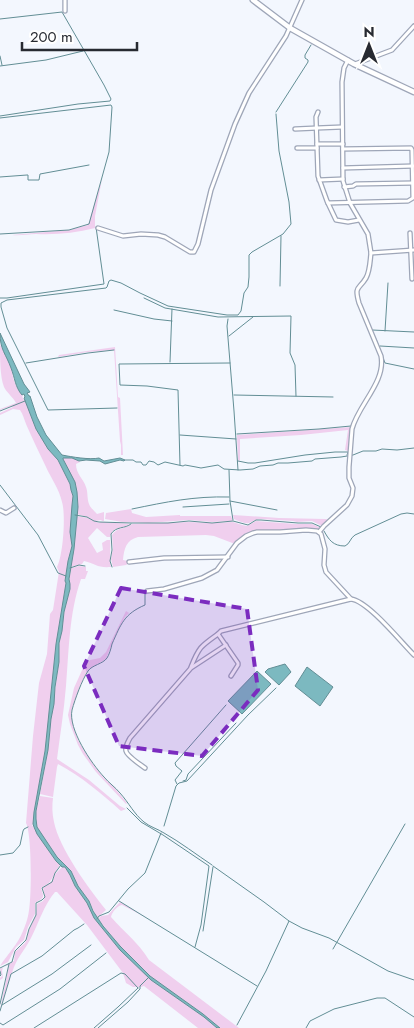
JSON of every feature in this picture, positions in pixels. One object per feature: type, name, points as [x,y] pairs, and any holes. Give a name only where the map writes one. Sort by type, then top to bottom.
[{"type":"main road","points":[[253,0],[290,28],[354,64],[414,92]]},
{"type":"street","points":[[64,0],[65,11]]},
{"type":"street","points":[[98,228],[123,236],[158,235],[165,237],[190,252],[194,252],[198,244],[211,190],[239,116],[249,93],[286,36],[302,0]]},
{"type":"street","points":[[354,64],[392,50],[414,26]]},
{"type":"street","points":[[319,532],[347,506],[350,500],[353,491],[349,472],[354,422],[374,388],[382,364],[381,356],[356,296],[358,288],[367,276],[371,253],[368,234],[350,203],[343,179],[342,82],[344,68],[348,60]]},
{"type":"street","points":[[318,112],[316,114],[318,176],[328,204],[336,220],[348,222],[359,220]]},
{"type":"street","points":[[295,129],[342,127]]},
{"type":"street","points":[[297,148],[342,144]]},
{"type":"street","points":[[328,204],[408,201],[413,198],[413,166],[412,150],[410,148],[343,149]]},
{"type":"street","points":[[343,168],[413,166]]},
{"type":"street","points":[[319,180],[343,179]]},
{"type":"street","points":[[344,187],[356,184],[413,183]]},
{"type":"street","points":[[410,233],[412,278]]},
{"type":"street","points":[[371,253],[412,250]]},
{"type":"street","points":[[0,510],[6,513],[14,508]]},
{"type":"street","points":[[147,591],[164,589],[202,578],[217,570],[240,540],[253,533],[306,530],[319,532]]},
{"type":"street","points":[[319,532],[324,545],[326,572],[351,598]]},
{"type":"street","points":[[129,562],[164,558],[228,557]]},
{"type":"street","points":[[191,668],[196,654],[202,646],[223,630],[351,598],[361,602],[371,611],[414,655]]},
{"type":"street","points":[[218,634],[238,663],[231,676]]},
{"type":"street","points":[[145,768],[126,753],[126,746],[191,668],[226,645]]},
{"type":"highlighted area","points":[[121,588],[247,609],[258,690],[202,756],[119,746],[84,666]]},
{"type":"shaded area","points":[[102,179],[95,216],[95,228],[66,233],[12,235],[69,230],[88,225]]},
{"type":"shaded area","points":[[0,344],[12,370],[18,390],[26,401],[36,429],[48,449],[58,460],[70,484],[73,496],[72,546],[68,561],[56,644],[45,751],[32,825],[60,865],[48,884],[41,888],[43,897],[35,903],[35,914],[24,940],[16,947],[8,962],[0,966],[21,936],[27,922],[31,883],[29,840],[26,823],[33,736],[39,683],[47,654],[50,614],[53,610],[59,572],[57,567],[61,554],[64,525],[63,508],[59,493],[20,410],[13,409],[0,415],[0,413],[13,407],[0,409],[16,403],[5,389],[3,383],[0,367]]},
{"type":"shaded area","points":[[115,347],[123,455],[121,455],[114,350],[58,357],[59,355]]},
{"type":"shaded area","points":[[351,427],[348,451],[345,450],[348,430],[240,439],[240,460],[238,460],[237,435]]},
{"type":"shaded area","points":[[63,458],[72,458],[80,462],[76,464],[76,467],[86,487],[89,504],[97,514],[104,512],[104,521],[95,521],[77,514],[77,491]]},
{"type":"shaded area","points":[[131,509],[132,513],[146,517],[180,515],[231,516],[233,521],[189,520],[148,523],[105,519],[106,513]]},
{"type":"shaded area","points":[[233,515],[328,520],[322,526],[312,521],[297,522],[261,519],[247,523],[234,519]]},
{"type":"shaded area","points":[[76,516],[88,518],[99,523],[130,524],[115,529],[110,537],[107,537],[97,528],[88,538],[97,553],[103,550],[102,543],[110,540],[111,567],[99,566],[84,561],[82,564],[71,567]]},
{"type":"shaded area","points":[[256,521],[312,524],[321,528],[317,530],[256,531],[235,544],[206,535],[138,537],[131,540],[125,549],[123,560],[129,563],[113,567],[111,559],[113,548],[112,535],[116,531],[132,524],[233,522],[247,526]]},
{"type":"shaded area","points":[[86,567],[86,571],[88,571],[85,579],[81,579],[74,605],[57,759],[89,780],[126,809],[121,811],[75,774],[58,764],[53,797],[40,794],[48,750],[59,662],[59,643],[70,589],[71,568]]},
{"type":"shaded area","points":[[126,611],[129,613],[115,636],[106,659],[88,670],[71,712],[78,740],[95,767],[114,787],[126,804],[96,772],[83,754],[68,715],[74,688],[83,668],[90,660],[100,658],[106,652]]},
{"type":"shaded area","points":[[40,796],[53,798],[53,819],[62,844],[83,880],[106,910],[97,918],[89,901],[75,882],[71,871],[57,857],[37,827],[36,811]]},
{"type":"shaded area","points":[[62,867],[65,867],[94,918],[120,950],[151,980],[217,1028],[198,1028],[144,986],[133,987],[126,983],[123,973],[87,925],[57,892],[48,902],[31,938],[16,963],[0,1010],[9,965],[4,967],[14,961],[15,952],[27,939],[28,932],[36,915],[37,904],[43,901],[45,897],[43,888],[52,881]]},
{"type":"shaded area","points":[[120,902],[147,918],[122,905],[112,913],[111,917],[136,943],[149,960],[239,1028],[220,1028],[150,976],[120,946],[98,919],[101,916],[108,915]]},
{"type":"shaded area","points":[[3,967],[3,978],[0,980],[2,976],[0,969]]},
{"type":"water","points":[[0,333],[24,384],[30,392],[27,393],[46,435],[62,455],[99,458],[104,461],[120,458],[125,460],[105,464],[100,461],[79,461],[72,458],[63,458],[75,482],[78,507],[69,579],[70,589],[59,643],[59,662],[48,750],[36,811],[37,827],[57,857],[71,871],[93,911],[120,946],[150,976],[220,1028],[217,1028],[151,980],[120,950],[94,918],[65,867],[62,867],[56,861],[37,834],[33,824],[45,751],[56,644],[68,561],[72,546],[70,532],[73,496],[70,484],[58,460],[48,449],[36,429],[24,394],[22,395],[18,389],[2,348]]},
{"type":"water","points":[[285,664],[291,672],[279,685],[265,672],[268,669]]},
{"type":"water","points":[[307,667],[333,687],[320,706],[295,686]]},
{"type":"water","points":[[257,671],[271,684],[242,714],[228,701]]},
{"type":"waterway","points":[[0,19],[62,12],[111,99],[110,101],[0,116]]},
{"type":"waterway","points":[[276,112],[308,62],[305,55],[311,45]]},
{"type":"waterway","points":[[0,66],[46,60],[83,51]]},
{"type":"waterway","points":[[0,56],[2,65]]},
{"type":"waterway","points":[[0,118],[111,105],[112,107],[109,152],[89,224],[69,230],[0,234]]},
{"type":"waterway","points":[[117,408],[48,410],[7,328],[1,303],[7,300],[106,288],[111,280],[168,306],[238,315],[241,311],[244,293],[248,287],[249,255],[283,234],[291,224],[289,202],[279,151],[276,114]]},
{"type":"waterway","points":[[0,177],[28,175],[28,180],[39,180],[40,174],[89,165]]},
{"type":"waterway","points":[[0,298],[104,284],[96,227]]},
{"type":"waterway","points":[[280,286],[281,236]]},
{"type":"waterway","points":[[385,331],[388,283]]},
{"type":"waterway","points":[[144,298],[165,308],[218,317],[291,316],[290,353],[295,365],[296,396]]},
{"type":"waterway","points":[[170,362],[172,309]]},
{"type":"waterway","points":[[114,310],[172,321]]},
{"type":"waterway","points":[[229,336],[253,317]]},
{"type":"waterway","points":[[228,319],[238,470]]},
{"type":"waterway","points":[[372,330],[414,332]]},
{"type":"waterway","points":[[376,339],[385,363],[414,369]]},
{"type":"waterway","points":[[380,346],[414,348]]},
{"type":"waterway","points":[[26,363],[114,350]]},
{"type":"waterway","points":[[180,465],[178,390],[120,385],[119,364],[230,363]]},
{"type":"waterway","points":[[234,395],[333,397]]},
{"type":"waterway","points":[[0,411],[25,401]]},
{"type":"waterway","points":[[237,434],[351,426]]},
{"type":"waterway","points":[[180,435],[236,439]]},
{"type":"waterway","points":[[125,460],[141,462],[143,465],[146,465],[149,461],[158,465],[165,462],[201,468],[218,465],[224,469],[240,470],[278,463],[341,457],[363,451],[414,448]]},
{"type":"waterway","points":[[238,461],[255,463],[335,452],[348,452],[347,455]]},
{"type":"waterway","points":[[229,470],[233,520]]},
{"type":"waterway","points":[[0,485],[38,535],[58,573],[66,576]]},
{"type":"waterway","points":[[132,509],[192,499],[229,497]]},
{"type":"waterway","points":[[230,501],[277,510]]},
{"type":"waterway","points":[[183,507],[229,504]]},
{"type":"waterway","points":[[324,531],[332,542],[345,546],[355,535],[401,514],[414,514]]},
{"type":"waterway","points":[[75,515],[99,522],[168,523],[189,521],[212,523],[233,521],[248,525],[256,520],[261,520],[312,523],[321,527]]},
{"type":"waterway","points":[[112,567],[110,561],[112,550],[111,534],[113,531],[131,524]]},
{"type":"waterway","points":[[70,568],[79,565],[85,566]]},
{"type":"waterway","points":[[145,593],[145,605],[132,612],[124,620],[107,658],[90,669],[86,675],[72,710],[73,727],[93,763],[140,819],[176,840],[212,865]]},
{"type":"waterway","points":[[164,826],[176,786],[187,781],[248,715],[276,688]]},
{"type":"waterway","points":[[177,784],[175,780],[182,771],[175,763],[226,705]]},
{"type":"waterway","points":[[183,781],[186,780],[188,774],[236,723]]},
{"type":"waterway","points":[[127,808],[141,822],[209,866],[201,925],[195,947]]},
{"type":"waterway","points":[[333,949],[405,824]]},
{"type":"waterway","points":[[0,855],[13,853],[20,845],[24,829],[28,827]]},
{"type":"waterway","points":[[97,919],[99,916],[109,912],[128,889],[145,873],[161,833]]},
{"type":"waterway","points":[[0,968],[12,962],[15,951],[26,940],[36,915],[36,903],[45,897],[42,888],[52,882],[55,873],[61,865]]},
{"type":"waterway","points":[[213,866],[289,921],[266,971],[237,1025]]},
{"type":"waterway","points":[[203,931],[213,867]]},
{"type":"waterway","points":[[119,901],[257,986]]},
{"type":"waterway","points":[[289,921],[329,938],[388,971],[414,980]]},
{"type":"waterway","points":[[0,1011],[11,974],[42,956],[84,924]]},
{"type":"waterway","points":[[2,1005],[52,974],[91,945]]},
{"type":"waterway","points":[[0,1023],[3,1025],[60,989],[106,953]]},
{"type":"waterway","points":[[0,1004],[9,964]]},
{"type":"waterway","points":[[0,971],[0,976]]},
{"type":"waterway","points":[[34,1028],[121,973],[125,974],[138,988]]},
{"type":"waterway","points":[[98,1028],[128,1002],[149,977]]},
{"type":"waterway","points":[[94,1028],[138,988]]},
{"type":"waterway","points":[[306,1028],[310,1021],[334,1009],[377,998],[385,998],[414,1017]]}]
